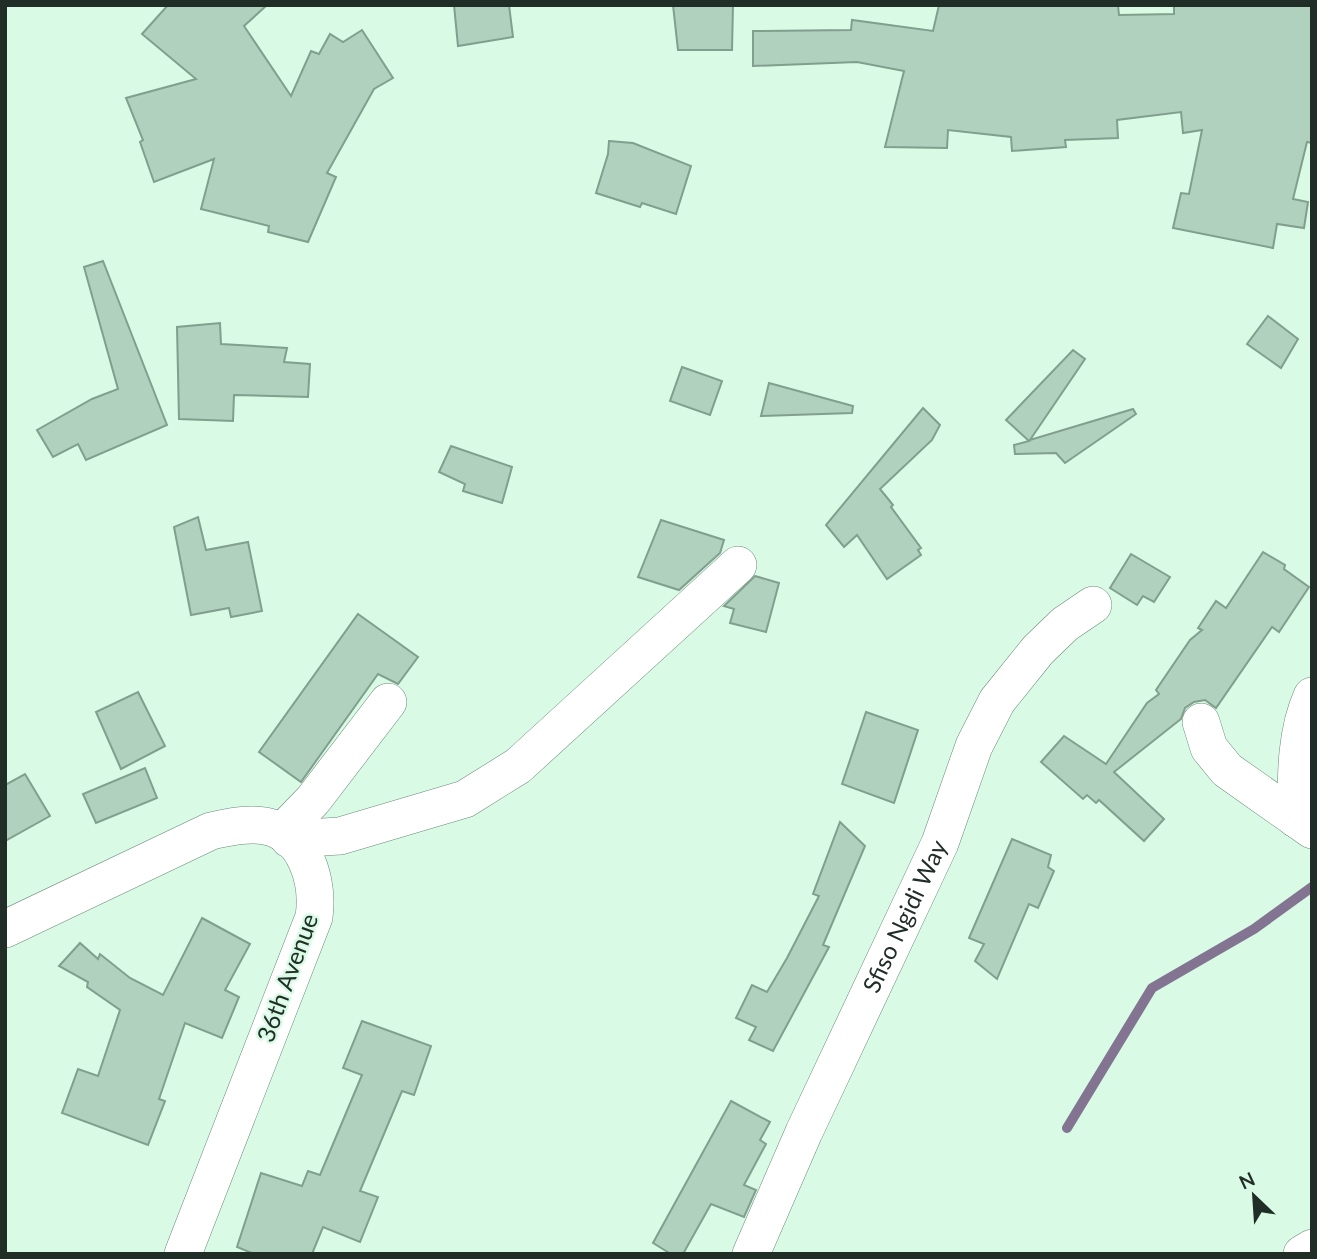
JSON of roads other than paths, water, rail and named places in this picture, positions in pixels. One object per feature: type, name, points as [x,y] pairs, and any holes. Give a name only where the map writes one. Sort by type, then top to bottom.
[{"type":"street","points":[[6,931],[211,831],[235,825],[265,826],[285,835],[340,835],[465,799],[518,766],[738,565]]},
{"type":"street","name":"Sfiso Ngidi Way","points":[[751,1254],[804,1132],[940,843],[974,746],[997,701],[1038,650],[1065,624],[1093,605]]},
{"type":"street","points":[[1304,825],[1296,778],[1303,716],[1312,696]]},
{"type":"street","points":[[285,835],[388,702]]},
{"type":"street","points":[[1200,722],[1209,748],[1227,770],[1304,825]]},
{"type":"street","name":"36th Avenue","points":[[183,1254],[314,917],[317,896],[312,872],[285,835]]},
{"type":"street","points":[[1302,1254],[1312,1248]]},
{"type":"waterway","points":[[1067,1128],[1152,988],[1254,929],[1312,887]]}]
